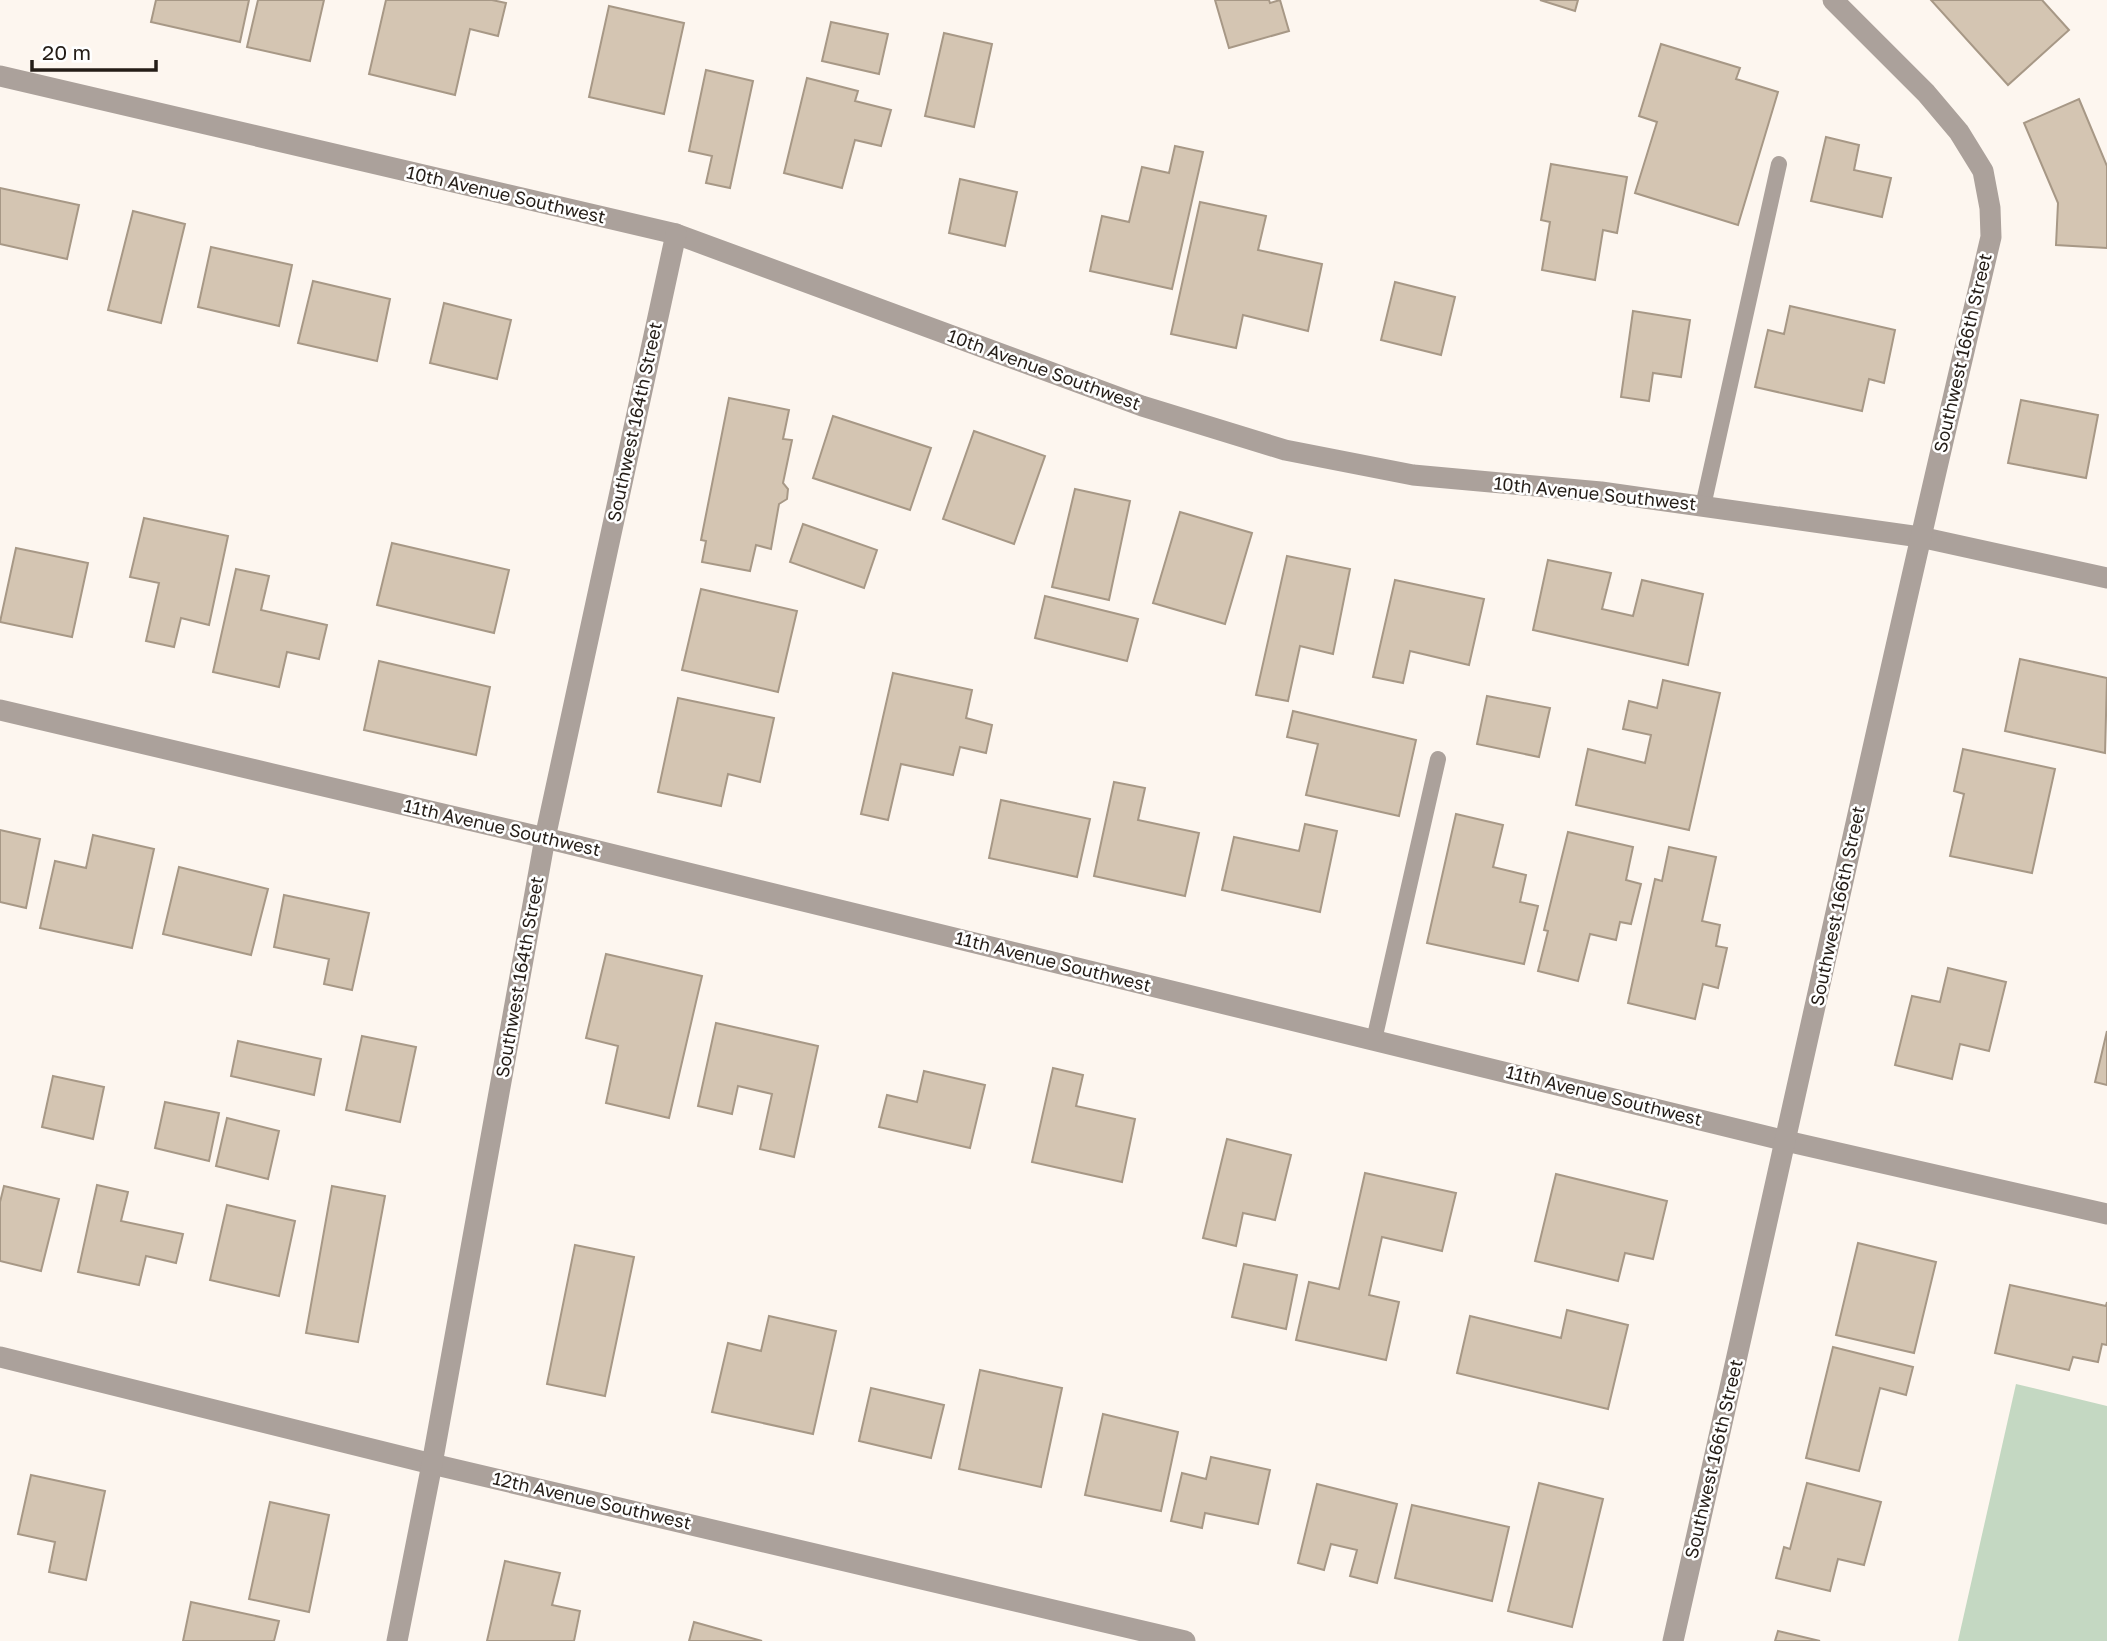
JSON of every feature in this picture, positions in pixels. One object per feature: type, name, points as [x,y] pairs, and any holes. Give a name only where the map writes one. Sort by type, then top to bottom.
[{"type":"street","name":"Southwest 166th Street","points":[[1673,1641],[1920,537],[1991,237],[1990,208],[1983,171],[1959,132],[1926,93],[1833,0]]},
{"type":"street","name":"10th Avenue Southwest","points":[[0,76],[676,234],[1142,406],[1285,450],[1413,475],[1601,492],[1920,537],[2107,578]]},
{"type":"street","name":"Southwest 164th Street","points":[[397,1641],[432,1464],[545,838],[676,234]]},
{"type":"street","name":"11th Avenue Southwest","points":[[0,710],[545,838],[1786,1141],[2107,1213]]},
{"type":"street","name":"12th Avenue Southwest","points":[[0,1357],[432,1464],[1185,1641]]},
{"type":"lane","points":[[1703,506],[1779,164]]},
{"type":"lane","points":[[1374,1040],[1438,759]]},
{"type":"green space","points":[[2016,1384],[2107,1406],[2107,1641],[1958,1641]]},
{"type":"building","points":[[156,0],[249,0],[240,42],[151,22]]},
{"type":"building","points":[[258,0],[324,0],[310,61],[247,47]]},
{"type":"building","points":[[386,0],[492,0],[506,3],[498,36],[470,29],[455,95],[369,74]]},
{"type":"building","points":[[1215,0],[1269,0],[1270,3],[1280,0],[1289,31],[1229,48]]},
{"type":"building","points":[[1540,0],[1578,0],[1575,11]]},
{"type":"building","points":[[1931,0],[2042,0],[2069,30],[2008,85]]},
{"type":"building","points":[[609,6],[684,23],[664,114],[589,97]]},
{"type":"building","points":[[831,22],[888,34],[879,74],[822,61]]},
{"type":"building","points":[[944,33],[992,44],[974,127],[925,116]]},
{"type":"building","points":[[1661,44],[1740,68],[1736,79],[1778,92],[1738,225],[1635,193],[1657,122],[1639,116]]},
{"type":"building","points":[[706,70],[753,81],[730,188],[706,183],[712,156],[689,151]]},
{"type":"building","points":[[807,78],[858,91],[855,101],[891,110],[881,146],[855,140],[842,188],[784,173]]},
{"type":"building","points":[[2079,99],[2107,166],[2107,248],[2056,245],[2058,203],[2024,123]]},
{"type":"building","points":[[1826,137],[1859,145],[1854,170],[1891,178],[1882,217],[1811,201]]},
{"type":"building","points":[[1175,146],[1203,152],[1172,289],[1090,271],[1102,216],[1129,222],[1142,167],[1169,173]]},
{"type":"building","points":[[1551,164],[1627,177],[1617,233],[1603,230],[1595,280],[1542,270],[1550,222],[1541,220]]},
{"type":"building","points":[[960,179],[1017,192],[1005,246],[949,233]]},
{"type":"building","points":[[0,188],[79,205],[67,259],[0,244]]},
{"type":"building","points":[[1200,202],[1266,216],[1258,250],[1322,264],[1308,331],[1243,315],[1236,348],[1171,334]]},
{"type":"building","points":[[133,211],[185,224],[161,323],[108,310]]},
{"type":"building","points":[[211,247],[292,265],[279,326],[198,307]]},
{"type":"building","points":[[313,281],[390,299],[377,361],[298,343]]},
{"type":"building","points":[[1395,282],[1455,297],[1441,355],[1381,340]]},
{"type":"building","points":[[444,303],[511,320],[497,379],[430,363]]},
{"type":"building","points":[[1790,306],[1895,330],[1884,383],[1869,379],[1862,411],[1755,387],[1768,330],[1784,334]]},
{"type":"building","points":[[1633,311],[1690,320],[1681,377],[1653,373],[1649,401],[1621,397]]},
{"type":"building","points":[[729,398],[789,410],[783,439],[792,440],[783,483],[788,489],[787,499],[779,504],[771,549],[756,545],[750,571],[702,562],[706,541],[701,540]]},
{"type":"building","points":[[2021,400],[2098,415],[2086,478],[2008,463]]},
{"type":"building","points":[[833,416],[931,448],[910,510],[813,478]]},
{"type":"building","points":[[974,431],[1045,456],[1014,544],[943,519]]},
{"type":"building","points":[[1075,489],[1130,501],[1109,600],[1052,587]]},
{"type":"building","points":[[1180,512],[1252,533],[1225,624],[1153,603]]},
{"type":"building","points":[[144,518],[228,536],[209,625],[181,618],[174,647],[146,641],[159,583],[130,577]]},
{"type":"building","points":[[803,524],[877,550],[864,588],[790,562]]},
{"type":"building","points":[[392,543],[509,570],[494,633],[377,605]]},
{"type":"building","points":[[16,548],[88,563],[72,637],[0,622]]},
{"type":"building","points":[[1287,556],[1350,569],[1333,654],[1300,646],[1288,701],[1256,695]]},
{"type":"building","points":[[1548,560],[1611,573],[1602,609],[1633,616],[1642,580],[1703,594],[1688,665],[1533,630]]},
{"type":"building","points":[[236,569],[269,576],[261,610],[327,625],[319,659],[287,652],[279,687],[213,672]]},
{"type":"building","points":[[1395,580],[1484,599],[1469,665],[1410,651],[1403,683],[1373,677]]},
{"type":"building","points":[[701,589],[797,611],[778,692],[682,670]]},
{"type":"building","points":[[1045,596],[1138,619],[1127,661],[1035,638]]},
{"type":"building","points":[[2020,659],[2107,678],[2105,753],[2005,731]]},
{"type":"building","points":[[379,661],[490,687],[476,755],[364,730]]},
{"type":"building","points":[[893,673],[972,690],[966,718],[992,725],[986,753],[960,747],[953,775],[901,764],[888,820],[861,814]]},
{"type":"building","points":[[1663,680],[1720,693],[1689,830],[1576,805],[1588,749],[1645,763],[1651,735],[1623,729],[1629,701],[1657,708]]},
{"type":"building","points":[[1487,696],[1550,708],[1539,757],[1477,744]]},
{"type":"building","points":[[678,698],[774,718],[760,782],[728,774],[721,806],[658,792]]},
{"type":"building","points":[[1293,711],[1416,740],[1399,816],[1306,795],[1318,744],[1287,737]]},
{"type":"building","points":[[1963,749],[2055,769],[2032,873],[1950,856],[1964,794],[1954,791]]},
{"type":"building","points":[[1114,782],[1145,788],[1138,820],[1199,833],[1185,896],[1094,876]]},
{"type":"building","points":[[1001,800],[1090,819],[1077,877],[989,858]]},
{"type":"building","points":[[1456,814],[1503,825],[1493,867],[1526,875],[1520,902],[1538,906],[1524,964],[1427,943]]},
{"type":"building","points":[[1305,824],[1337,831],[1320,912],[1222,890],[1234,837],[1299,851]]},
{"type":"building","points":[[0,830],[40,839],[26,908],[0,902]]},
{"type":"building","points":[[1568,832],[1633,847],[1626,880],[1641,884],[1631,924],[1620,922],[1616,940],[1590,934],[1578,981],[1538,971],[1548,931],[1544,930]]},
{"type":"building","points":[[93,835],[154,849],[132,948],[40,928],[55,861],[86,868]]},
{"type":"building","points":[[1669,847],[1716,857],[1702,921],[1720,925],[1716,946],[1727,948],[1718,988],[1703,984],[1695,1019],[1628,1003],[1655,879],[1662,881]]},
{"type":"building","points":[[179,867],[268,889],[251,955],[163,934]]},
{"type":"building","points":[[284,895],[369,913],[352,990],[324,984],[329,959],[274,947]]},
{"type":"building","points":[[606,954],[702,976],[669,1118],[606,1103],[618,1046],[586,1038]]},
{"type":"building","points":[[1948,968],[2006,982],[1989,1051],[1960,1044],[1952,1079],[1895,1065],[1912,996],[1940,1002]]},
{"type":"building","points":[[716,1023],[818,1046],[794,1157],[760,1149],[772,1094],[738,1086],[732,1114],[698,1106]]},
{"type":"building","points":[[2107,1031],[2107,1085],[2095,1082]]},
{"type":"building","points":[[362,1036],[416,1047],[400,1122],[346,1110]]},
{"type":"building","points":[[238,1041],[321,1059],[314,1095],[231,1076]]},
{"type":"building","points":[[1053,1068],[1083,1075],[1076,1106],[1135,1119],[1122,1182],[1032,1162]]},
{"type":"building","points":[[924,1071],[985,1085],[970,1148],[879,1127],[887,1095],[917,1102]]},
{"type":"building","points":[[53,1076],[104,1087],[93,1139],[42,1127]]},
{"type":"building","points":[[165,1102],[219,1113],[209,1161],[155,1148]]},
{"type":"building","points":[[227,1118],[279,1131],[268,1179],[216,1166]]},
{"type":"building","points":[[1227,1139],[1291,1155],[1275,1220],[1243,1213],[1236,1246],[1203,1238]]},
{"type":"building","points":[[1365,1173],[1456,1193],[1442,1251],[1382,1237],[1369,1295],[1399,1302],[1386,1360],[1296,1340],[1309,1282],[1339,1289]]},
{"type":"building","points":[[1556,1174],[1667,1201],[1653,1259],[1625,1253],[1618,1281],[1535,1261]]},
{"type":"building","points":[[97,1185],[128,1192],[121,1221],[183,1234],[176,1263],[146,1256],[139,1285],[78,1272]]},
{"type":"building","points":[[4,1186],[59,1199],[41,1271],[0,1261],[0,1202]]},
{"type":"building","points":[[332,1186],[385,1196],[358,1342],[306,1333]]},
{"type":"building","points":[[227,1205],[295,1221],[279,1296],[210,1280]]},
{"type":"building","points":[[1858,1243],[1936,1262],[1914,1353],[1836,1335]]},
{"type":"building","points":[[575,1245],[634,1257],[605,1396],[547,1384]]},
{"type":"building","points":[[1244,1264],[1297,1275],[1286,1329],[1232,1317]]},
{"type":"building","points":[[2010,1285],[2106,1306],[2107,1302],[2107,1345],[2102,1344],[2098,1362],[2073,1357],[2069,1370],[1995,1353]]},
{"type":"building","points":[[1567,1310],[1628,1325],[1608,1409],[1457,1373],[1470,1316],[1561,1338]]},
{"type":"building","points":[[769,1316],[836,1331],[813,1434],[712,1412],[728,1343],[761,1351]]},
{"type":"building","points":[[1833,1347],[1913,1367],[1906,1395],[1880,1388],[1859,1471],[1806,1458]]},
{"type":"building","points":[[980,1370],[1062,1388],[1041,1487],[959,1469]]},
{"type":"building","points":[[871,1388],[944,1405],[931,1458],[859,1441]]},
{"type":"building","points":[[1103,1414],[1178,1432],[1161,1511],[1085,1495]]},
{"type":"building","points":[[1211,1457],[1270,1470],[1258,1524],[1205,1513],[1202,1528],[1171,1521],[1182,1473],[1206,1479]]},
{"type":"building","points":[[31,1475],[105,1491],[86,1580],[49,1572],[55,1542],[18,1534]]},
{"type":"building","points":[[1539,1483],[1603,1499],[1572,1627],[1508,1611]]},
{"type":"building","points":[[1807,1483],[1881,1502],[1864,1565],[1838,1559],[1830,1591],[1776,1578],[1784,1547],[1790,1549]]},
{"type":"building","points":[[1317,1484],[1397,1504],[1377,1583],[1350,1576],[1357,1550],[1331,1544],[1324,1570],[1298,1563]]},
{"type":"building","points":[[270,1502],[329,1515],[309,1612],[249,1599]]},
{"type":"building","points":[[1412,1505],[1509,1527],[1492,1601],[1395,1578]]},
{"type":"building","points":[[505,1561],[560,1573],[552,1605],[580,1611],[574,1641],[487,1641]]},
{"type":"building","points":[[191,1602],[279,1621],[274,1641],[183,1641]]},
{"type":"building","points":[[694,1622],[762,1641],[689,1641]]},
{"type":"building","points":[[1778,1631],[1820,1641],[1775,1641]]}]
